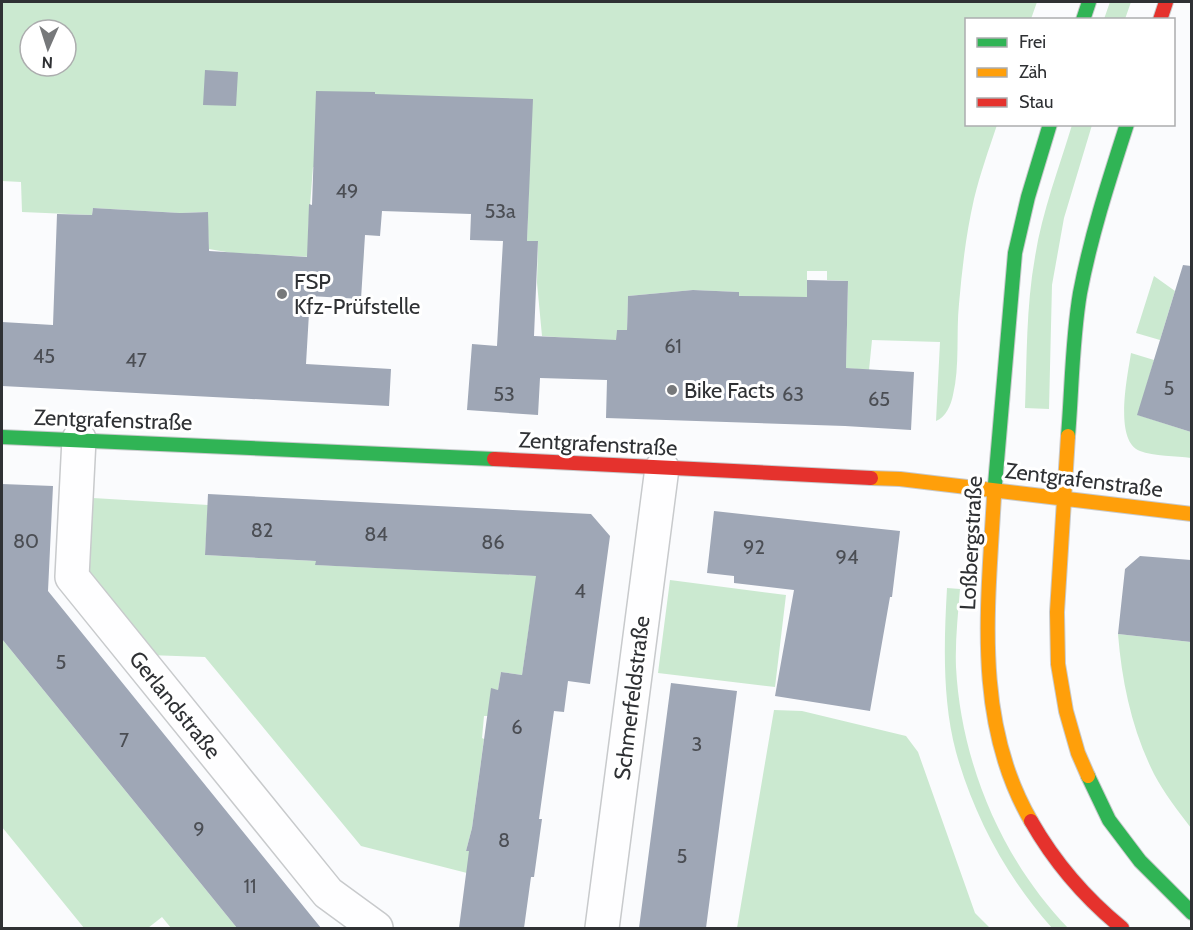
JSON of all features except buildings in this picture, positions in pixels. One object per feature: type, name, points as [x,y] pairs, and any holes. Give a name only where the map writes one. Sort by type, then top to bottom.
[{"type":"main road","points":[[1084,18],[1089,2]]},
{"type":"main road","points":[[1161,18],[1166,2]]},
{"type":"main road","name":"Loßbergstraße","points":[[1049,126],[1016,244],[994,490],[988,612],[990,681],[997,732],[1009,774],[1032,820],[1063,870],[1106,916],[1122,928]]},
{"type":"main road","points":[[1126,126],[1097,216],[1082,276],[1076,320],[1057,612],[1058,664],[1065,711],[1075,743],[1109,820],[1140,861],[1191,913]]},
{"type":"main road","name":"Zentgrafenstraße","points":[[2,437],[900,479],[1191,514]]},
{"type":"street","name":"Gerlandstraße","points":[[79,439],[72,577],[328,893],[376,928]]},
{"type":"street","name":"Schmerfeldstraße","points":[[602,928],[662,468]]},
{"type":"green space","points":[[2,2],[1037,2],[1031,18],[965,18],[965,126],[997,126],[971,212],[959,304],[953,395],[948,410],[936,421],[940,342],[872,340],[869,370],[846,368],[848,281],[827,280],[827,271],[807,271],[807,306],[738,334],[739,292],[693,290],[628,296],[627,330],[617,330],[616,358],[569,338],[542,336],[537,283],[538,242],[527,241],[529,183],[313,167],[308,232],[364,235],[363,265],[312,257],[232,253],[209,249],[207,212],[180,213],[93,208],[92,215],[22,212],[21,182],[2,181]]},
{"type":"green space","points":[[1110,2],[1131,2],[1125,18],[1104,18]]},
{"type":"green space","points":[[1072,126],[1092,126],[1064,218],[1052,285],[1049,409],[1025,408],[1028,314],[1035,257],[1046,207]]},
{"type":"green space","points":[[1154,276],[1175,291],[1160,340],[1136,333]]},
{"type":"green space","points":[[1131,353],[1154,360],[1138,415],[1191,432],[1191,458],[1145,453],[1132,445],[1124,421],[1125,391]]},
{"type":"green space","points":[[93,498],[208,505],[205,555],[316,561],[316,565],[560,577],[530,620],[522,675],[501,672],[498,690],[492,689],[488,716],[484,716],[482,738],[484,739],[472,828],[466,851],[470,851],[467,873],[361,846],[205,657],[148,655],[89,586]]},
{"type":"green space","points":[[670,580],[786,595],[775,687],[658,673]]},
{"type":"green space","points":[[947,588],[960,589],[956,667],[966,739],[976,774],[989,808],[1023,872],[1068,928],[1052,928],[1021,889],[994,846],[963,776],[951,732],[946,691]]},
{"type":"green space","points":[[1118,634],[1191,642],[1191,828],[1171,802],[1146,757],[1125,688]]},
{"type":"green space","points":[[2,639],[237,928],[171,928],[162,917],[148,928],[84,928],[2,827]]},
{"type":"green space","points":[[774,710],[802,711],[906,736],[918,752],[975,913],[990,928],[737,928]]},
{"type":"traffic: fast","points":[[1084,18],[1089,2]]},
{"type":"traffic: fast","points":[[994,496],[1015,253],[1028,197],[1049,126]]},
{"type":"traffic: fast","points":[[1068,436],[1077,311],[1084,271],[1126,126]]},
{"type":"traffic: fast","points":[[2,437],[494,459]]},
{"type":"traffic: fast","points":[[1088,776],[1109,820],[1140,861],[1192,913]]},
{"type":"traffic: slow","points":[[1068,436],[1057,612],[1058,664],[1066,711],[1078,753],[1088,776]]},
{"type":"traffic: slow","points":[[871,478],[900,479],[1192,514]]},
{"type":"traffic: slow","points":[[994,496],[988,621],[988,662],[992,703],[1000,744],[1013,783],[1031,821]]},
{"type":"traffic: jam","points":[[1161,18],[1166,2]]},
{"type":"traffic: jam","points":[[494,459],[871,478]]},
{"type":"traffic: jam","points":[[1031,821],[1071,879],[1122,928]]},
{"type":"place","name":"FSP Kfz-Prüfstelle","points":[[282,294]]},
{"type":"place","name":"Bike Facts","points":[[672,390]]}]
